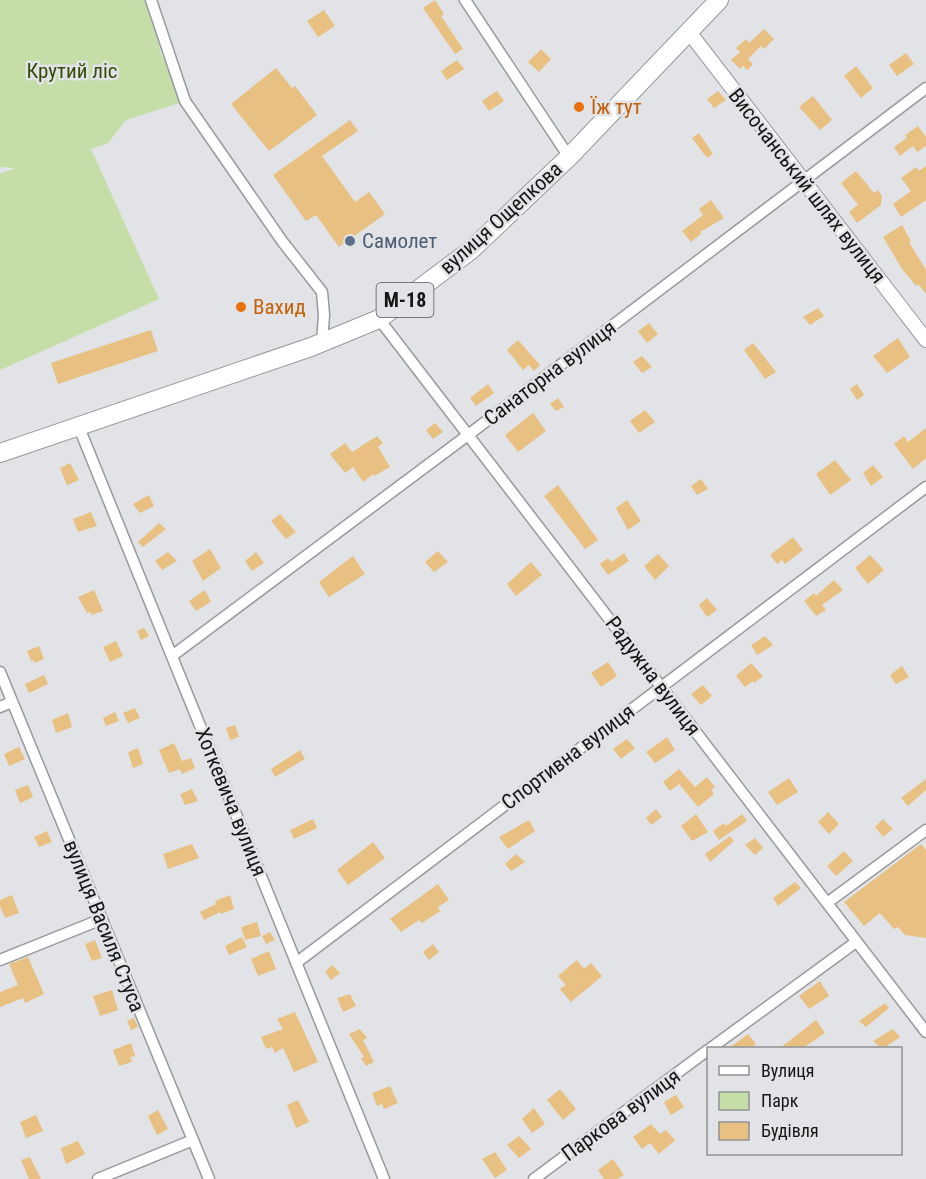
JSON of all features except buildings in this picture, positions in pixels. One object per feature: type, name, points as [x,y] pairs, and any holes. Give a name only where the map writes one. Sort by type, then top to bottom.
[{"type":"highway","name":"вулиця Ощепкова","points":[[0,453],[322,342],[379,319],[471,250],[569,157],[719,0]]},
{"type":"street","points":[[151,0],[185,100],[282,241],[322,292],[324,315],[322,342]]},
{"type":"street","points":[[465,0],[569,157]]},
{"type":"street","name":"Височанський шлях вулиця","points":[[689,32],[926,340]]},
{"type":"street","name":"Санаторна вулиця","points":[[172,656],[926,88]]},
{"type":"street","name":"Радужна вулиця","points":[[379,319],[926,1032]]},
{"type":"street","name":"Хоткевича вулиця","points":[[78,425],[384,1179]]},
{"type":"street","name":"Спортивна вулиця","points":[[296,963],[926,487]]},
{"type":"street","name":"вулиця Василя Стуса","points":[[0,672],[209,1179]]},
{"type":"street","points":[[0,706],[12,702]]},
{"type":"street","points":[[827,903],[926,830]]},
{"type":"street","points":[[0,960],[102,919]]},
{"type":"street","name":"Паркова вулиця","points":[[713,1047],[856,942]]},
{"type":"street","name":"Паркова вулиця","points":[[534,1179],[707,1051]]},
{"type":"street","points":[[98,1179],[193,1140]]},
{"type":"green space","name":"Крутий ліс","points":[[0,0],[149,0],[161,54],[185,101],[126,120],[108,143],[91,149],[159,299],[0,370],[0,174],[15,168],[0,167]]},
{"type":"place","name":"Їж тут","points":[[579,107]]},
{"type":"place","name":"Самолет","points":[[350,241]]},
{"type":"place","name":"Вахид","points":[[241,307]]}]
